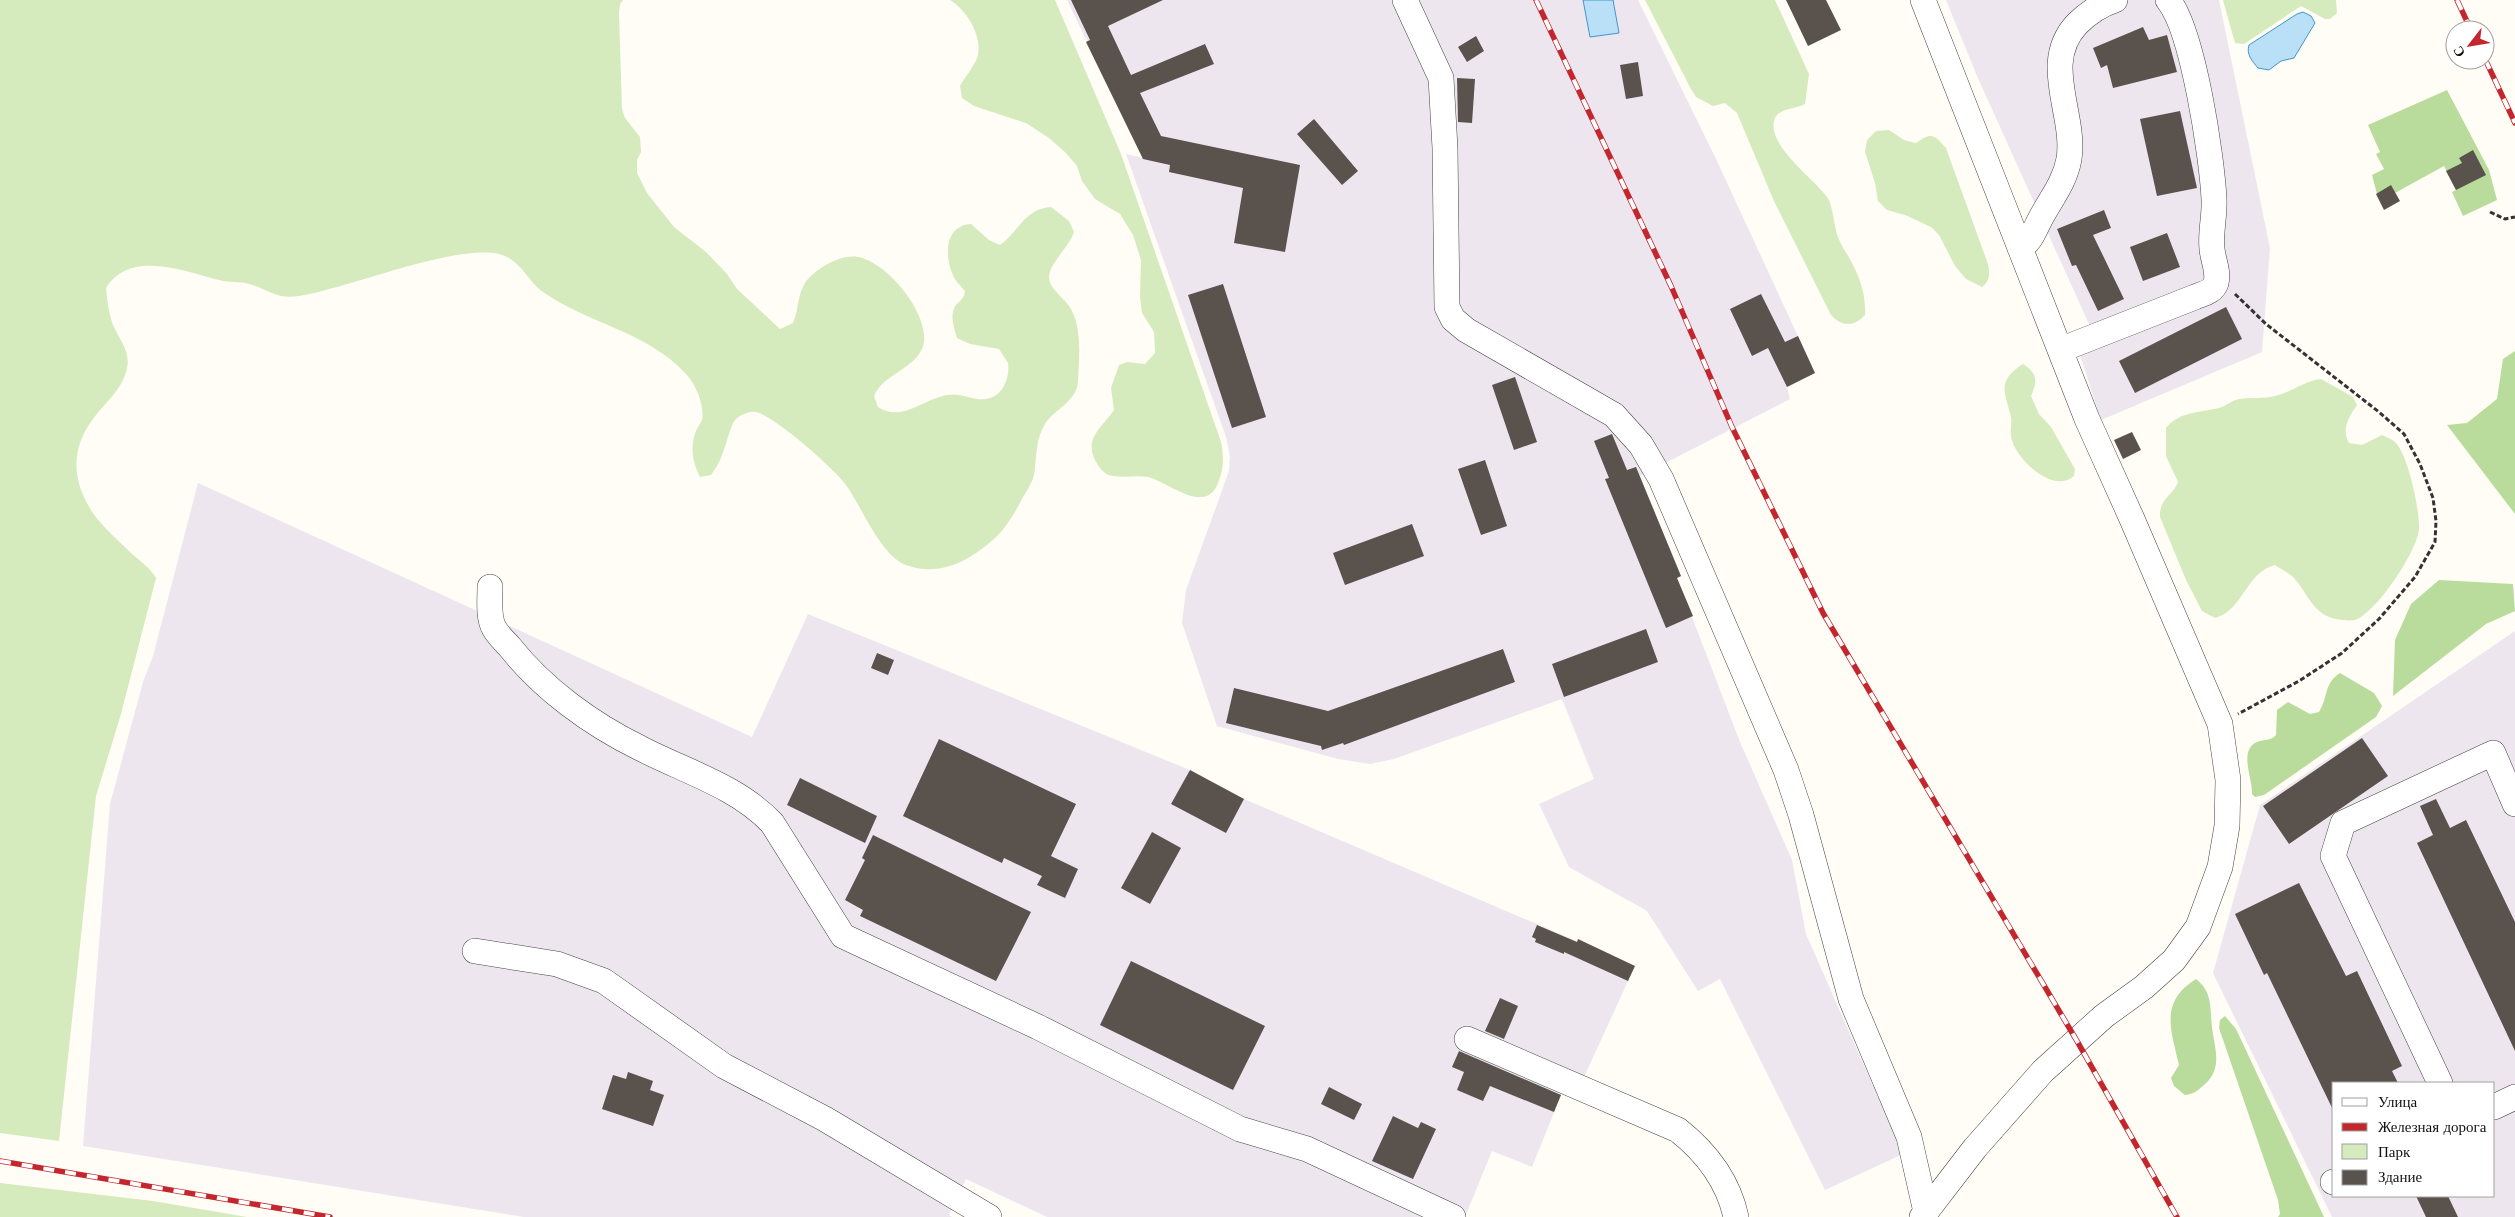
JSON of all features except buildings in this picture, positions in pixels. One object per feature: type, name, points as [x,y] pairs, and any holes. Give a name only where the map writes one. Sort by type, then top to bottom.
[{"type":"street","points":[[1405,0],[1441,78],[1445,148],[1445,269],[1447,307],[1452,319],[1466,330],[1614,415],[1641,445],[1661,479],[1786,770],[1851,1000],[1909,1137],[1924,1215]]},
{"type":"street","points":[[1922,0],[2087,419],[2220,724],[2228,780],[2227,826],[2220,866],[2198,927],[2174,960],[2144,987],[2104,1016],[2044,1071],[1975,1148],[1924,1215]]},
{"type":"street","points":[[2020,248],[2028,243],[2042,214],[2060,189],[2069,159],[2068,125],[2060,84],[2060,58],[2068,34],[2086,16],[2115,0]]},
{"type":"street","points":[[2060,350],[2210,291],[2216,281],[2212,248],[2214,201],[2211,165],[2192,61],[2181,21],[2168,0]]},
{"type":"street","points":[[490,587],[490,608],[494,628],[524,666],[573,708],[638,748],[734,793],[758,808],[772,823],[843,936],[1038,1027],[1240,1129],[1307,1149],[1453,1217]]},
{"type":"street","points":[[2440,1082],[2333,856],[2343,823],[2493,753],[2515,804]]},
{"type":"street","points":[[475,951],[557,964],[604,981],[724,1066],[825,1120],[989,1217]]},
{"type":"street","points":[[1467,1039],[1678,1130],[1695,1143],[1716,1168],[1732,1198],[1736,1217]]},
{"type":"street","points":[[2495,1107],[2515,1098]]},
{"type":"path","points":[[2490,212],[2505,219],[2515,217]]},
{"type":"path","points":[[2216,281],[2223,282],[2266,324],[2379,412],[2404,434],[2433,498],[2436,521],[2435,542],[2415,577],[2379,619],[2342,653],[2299,681],[2220,724]]},
{"type":"shaded area","points":[[1067,0],[1638,0],[1717,161],[1815,373],[1787,387],[1790,399],[1640,476],[1681,576],[1677,578],[1740,742],[1792,860],[1806,934],[1903,1154],[1825,1190],[1720,979],[1698,991],[1647,911],[1569,867],[1539,804],[1594,779],[1562,699],[1394,759],[1370,764],[1338,759],[1217,726],[1182,623],[1186,590],[1229,471],[1230,456],[1226,437],[1126,154],[1143,158]]},
{"type":"shaded area","points":[[1946,0],[2219,0],[2270,248],[2262,352],[2101,420],[2079,352],[2098,344],[1977,76]]},
{"type":"shaded area","points":[[198,483],[752,737],[808,614],[1190,770],[1244,799],[1635,966],[1584,1077],[1571,1071],[1532,1167],[1492,1151],[1465,1217],[1047,1217],[966,1179],[949,1215],[952,1217],[524,1217],[83,1146],[110,804],[143,682],[153,656]]},
{"type":"shaded area","points":[[2515,631],[2515,1217],[2332,1217],[2213,973],[2260,805]]},
{"type":"green space","points":[[0,0],[623,0],[620,4],[619,13],[622,109],[625,118],[640,137],[641,152],[637,160],[637,173],[647,193],[674,227],[706,252],[727,274],[737,289],[780,329],[793,323],[801,293],[809,278],[821,268],[836,260],[858,257],[881,268],[893,278],[913,303],[924,330],[924,342],[916,358],[885,382],[874,396],[878,407],[896,412],[953,394],[979,399],[995,396],[1002,389],[1007,379],[1008,363],[999,349],[970,344],[957,338],[953,313],[965,291],[955,279],[950,267],[948,259],[949,243],[956,230],[971,224],[989,240],[1000,245],[1028,216],[1034,212],[1051,207],[1069,221],[1074,232],[1052,267],[1049,277],[1052,286],[1070,307],[1075,319],[1079,336],[1077,388],[1070,400],[1054,413],[1045,424],[1038,443],[1032,481],[1006,526],[986,546],[961,562],[938,569],[922,569],[906,565],[897,560],[872,530],[840,477],[789,432],[764,415],[750,412],[735,420],[724,451],[711,475],[700,477],[694,461],[693,440],[703,414],[701,401],[688,376],[669,358],[653,347],[560,303],[537,287],[519,265],[499,254],[483,252],[440,258],[294,297],[277,295],[246,283],[223,281],[174,268],[158,266],[143,266],[129,269],[116,276],[106,288],[107,297],[113,325],[126,351],[127,368],[119,388],[96,415],[83,436],[77,458],[78,480],[87,503],[96,517],[147,566],[156,578],[121,714],[96,796],[59,1141],[0,1133]]},
{"type":"green space","points":[[950,0],[1055,0],[1121,154],[1221,442],[1223,462],[1220,478],[1212,492],[1205,497],[1186,494],[1148,477],[1117,477],[1110,475],[1103,471],[1096,462],[1093,454],[1093,440],[1114,410],[1111,388],[1119,365],[1127,362],[1145,364],[1155,353],[1154,332],[1142,313],[1140,297],[1141,260],[1133,235],[1120,214],[1095,199],[1082,181],[1077,166],[1066,153],[1049,138],[1026,123],[974,106],[962,98],[960,86],[977,58],[979,50],[976,33],[968,17]]},
{"type":"green space","points":[[1645,0],[1775,0],[1809,74],[1805,104],[1784,110],[1777,115],[1774,128],[1783,150],[1829,201],[1838,237],[1862,287],[1865,315],[1857,322],[1848,324],[1839,322],[1831,315],[1774,201],[1737,113],[1725,103],[1713,106],[1696,97]]},
{"type":"green space","points":[[2223,0],[2336,0],[2337,13],[2330,19],[2325,19],[2301,6],[2244,44],[2235,43]]},
{"type":"green space","points":[[2447,90],[2489,170],[2497,200],[2463,216],[2452,192],[2456,190],[2444,166],[2395,193],[2377,194],[2372,175],[2384,169],[2376,154],[2380,152],[2368,125]]},
{"type":"green space","points":[[1889,130],[1904,140],[1916,143],[1925,137],[1932,136],[1946,148],[1988,264],[1989,277],[1982,287],[1966,279],[1955,266],[1939,235],[1931,227],[1905,215],[1887,210],[1878,201],[1875,183],[1865,152],[1867,140],[1876,131]]},
{"type":"green space","points":[[2515,351],[2515,514],[2447,425],[2467,423],[2497,399],[2503,359]]},
{"type":"green space","points":[[2023,364],[2034,374],[2035,386],[2031,396],[2039,414],[2051,427],[2075,469],[2074,476],[2066,480],[2055,481],[2039,474],[2023,460],[2013,444],[2011,417],[2005,388],[2009,376]]},
{"type":"green space","points":[[2321,379],[2353,397],[2357,405],[2346,428],[2349,443],[2362,445],[2382,435],[2394,441],[2400,448],[2409,470],[2415,497],[2419,521],[2417,539],[2403,566],[2384,594],[2364,615],[2355,620],[2336,619],[2321,613],[2294,578],[2275,565],[2257,575],[2232,608],[2215,618],[2202,611],[2186,580],[2160,517],[2164,501],[2178,482],[2166,456],[2166,428],[2177,418],[2219,408],[2244,398],[2275,396]]},
{"type":"green space","points":[[2439,580],[2513,584],[2515,611],[2486,624],[2393,696],[2395,640],[2411,604]]},
{"type":"green space","points":[[2340,673],[2374,693],[2382,706],[2376,717],[2264,795],[2255,797],[2252,794],[2247,758],[2251,746],[2276,735],[2277,710],[2288,702],[2310,714],[2319,712],[2331,681]]},
{"type":"green space","points":[[2196,979],[2205,989],[2210,1001],[2216,1065],[2210,1079],[2204,1085],[2195,1092],[2185,1095],[2174,1086],[2171,1078],[2179,1065],[2171,1028],[2172,1007],[2184,988]]},
{"type":"green space","points":[[2225,1016],[2236,1029],[2324,1217],[2278,1217],[2280,1214],[2278,1200],[2219,1028],[2220,1020]]},
{"type":"green space","points":[[0,1183],[153,1201],[247,1217],[0,1217]]},
{"type":"water","points":[[1583,0],[1613,0],[1619,33],[1590,37]]},
{"type":"water","points":[[2303,12],[2311,16],[2315,23],[2294,58],[2281,61],[2269,70],[2258,68],[2249,54],[2249,45]]},
{"type":"railway","points":[[1536,0],[1671,286],[1732,427],[1823,613],[2077,1041],[2177,1217]]},
{"type":"railway","points":[[2457,0],[2466,20]]},
{"type":"railway","points":[[2490,70],[2515,123]]},
{"type":"railway","points":[[0,1161],[330,1217]]}]
